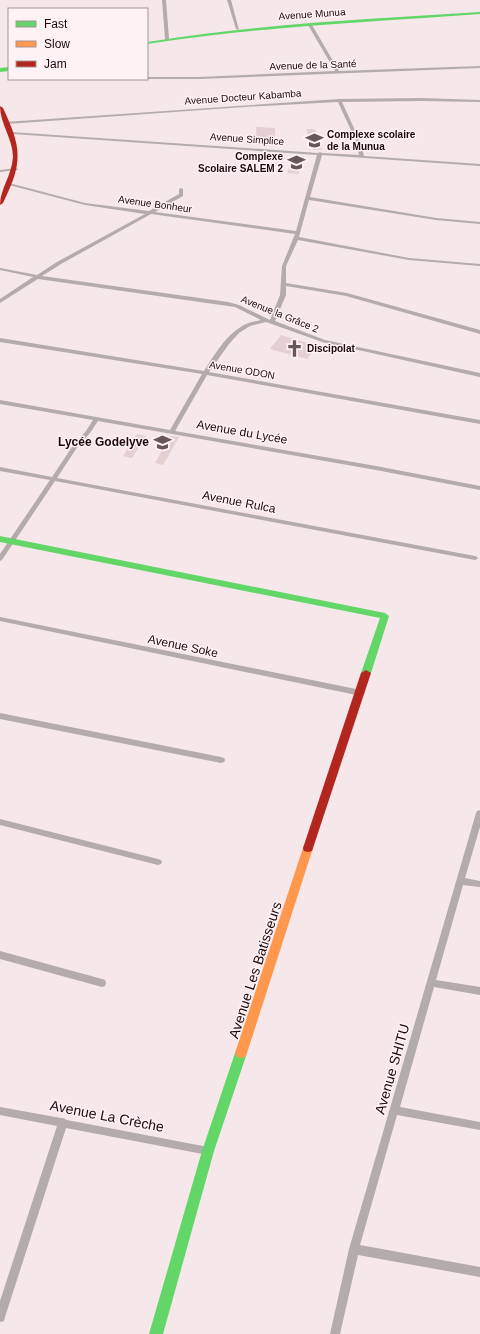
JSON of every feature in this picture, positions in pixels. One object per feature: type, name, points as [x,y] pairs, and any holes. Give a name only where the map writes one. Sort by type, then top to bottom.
[{"type":"street","points":[[164,0],[167,39]]},
{"type":"street","points":[[230,0],[238,29]]},
{"type":"street","name":"Avenue Munua","points":[[148,43],[238,29],[480,13]]},
{"type":"street","points":[[310,25],[338,73]]},
{"type":"street","name":"Avenue de la Santé","points":[[148,78],[338,73],[480,67]]},
{"type":"street","name":"Avenue Docteur Kabamba","points":[[7,123],[340,100],[413,98],[480,101]]},
{"type":"street","points":[[340,100],[357,139],[362,157]]},
{"type":"street","points":[[0,108],[12,133],[17,154],[16,169],[12,184],[0,203]]},
{"type":"street","name":"Avenue Simplice","points":[[12,133],[480,165]]},
{"type":"street","points":[[272,322],[280,306],[284,284],[284,266],[297,236],[320,154]]},
{"type":"street","points":[[0,171],[16,169]]},
{"type":"street","name":"Avenue Bonheur","points":[[12,184],[85,204],[152,212],[297,236],[409,259],[480,265]]},
{"type":"street","points":[[0,300],[37,277],[152,212],[181,194],[181,189]]},
{"type":"street","points":[[308,198],[436,219],[480,223]]},
{"type":"street","name":"Avenue la Grâce 2","points":[[0,269],[37,277],[228,304],[244,309],[266,320],[324,341],[480,376]]},
{"type":"street","points":[[284,284],[347,295],[480,332]]},
{"type":"street","points":[[172,431],[222,348],[235,334],[248,325],[266,320]]},
{"type":"street","name":"Avenue ODON","points":[[0,340],[207,373],[480,422]]},
{"type":"street","name":"Avenue du Lycée","points":[[0,402],[172,431],[480,488]]},
{"type":"street","points":[[0,559],[74,448],[97,419]]},
{"type":"street","name":"Avenue Rulca","points":[[0,469],[474,558]]},
{"type":"street","points":[[0,539],[12,542]]},
{"type":"street","name":"Avenue Les Batisseurs","points":[[12,542],[385,616],[361,693],[208,1151],[156,1334]]},
{"type":"street","name":"Avenue Soke","points":[[0,620],[361,693]]},
{"type":"street","points":[[0,716],[220,760]]},
{"type":"street","name":"Avenue SHITU","points":[[335,1334],[354,1248],[480,812]]},
{"type":"street","points":[[0,822],[158,862]]},
{"type":"street","points":[[461,881],[480,884]]},
{"type":"street","points":[[0,955],[102,983]]},
{"type":"street","points":[[431,983],[480,991]]},
{"type":"street","name":"Avenue La Crèche","points":[[0,1110],[208,1151]]},
{"type":"street","points":[[395,1110],[480,1126]]},
{"type":"street","points":[[0,1318],[64,1122]]},
{"type":"street","points":[[354,1248],[480,1272]]},
{"type":"building","points":[[256,127],[275,128],[275,145],[257,145]]},
{"type":"building","name":"Complexe scolaire de la Munua","points":[[306,129],[315,129],[322,150],[313,150]]},
{"type":"building","points":[[289,166],[303,166],[298,174],[288,173]]},
{"type":"building","name":"Discipolat","points":[[281,335],[318,346],[307,359],[270,349]]},
{"type":"building","points":[[137,434],[146,436],[132,458],[123,456]]},
{"type":"building","points":[[170,436],[179,437],[163,465],[155,463]]},
{"type":"traffic: fast","points":[[148,43],[230,31],[271,27],[480,13]]},
{"type":"traffic: fast","points":[[0,70],[8,69]]},
{"type":"traffic: fast","points":[[0,539],[385,616],[366,673]]},
{"type":"traffic: fast","points":[[156,1334],[208,1151],[241,1053]]},
{"type":"traffic: slow","points":[[241,1053],[308,848]]},
{"type":"traffic: jam","points":[[0,108],[12,134],[16,156],[12,177],[0,203]]},
{"type":"traffic: jam","points":[[308,848],[366,673]]},
{"type":"place","name":"Complexe scolaire de la Munua","points":[[314,140]]},
{"type":"place","name":"Complexe Scolaire SALEM 2","points":[[296,162]]},
{"type":"place","name":"Discipolat","points":[[294,348]]},
{"type":"place","name":"Lycée Godelyve","points":[[162,442]]}]
